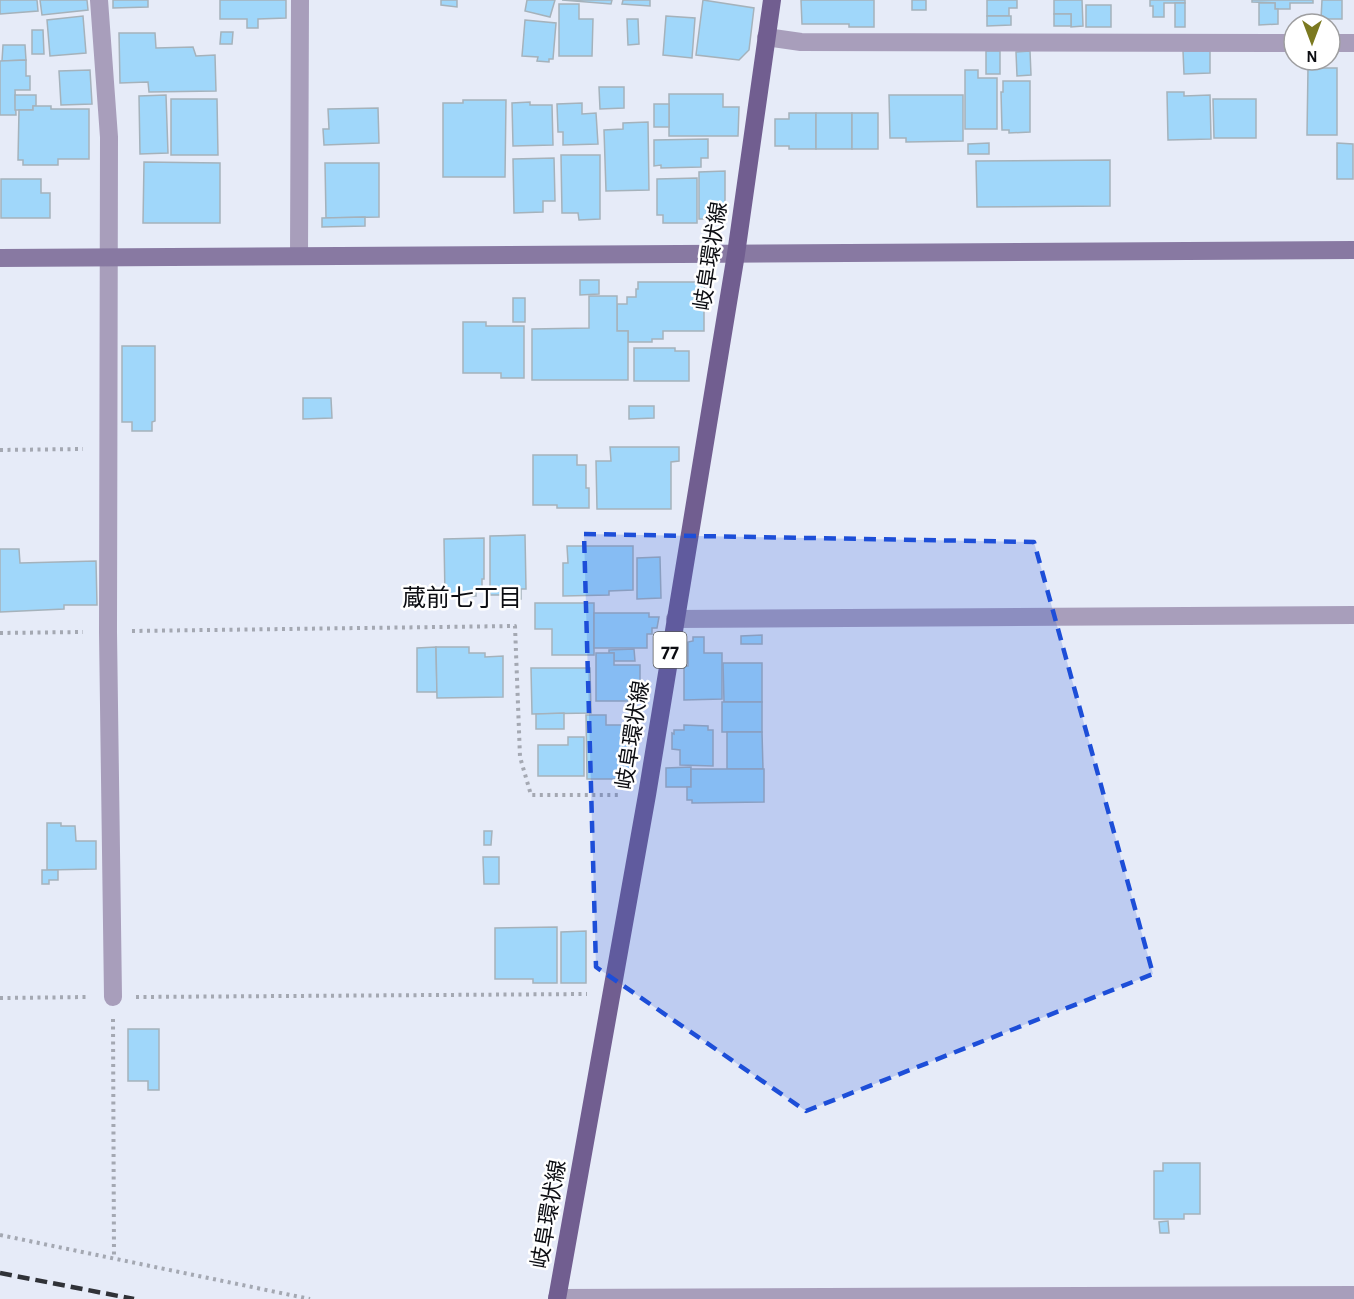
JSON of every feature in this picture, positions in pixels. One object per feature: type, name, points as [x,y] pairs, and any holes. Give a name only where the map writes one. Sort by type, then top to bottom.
[{"type":"main road","name":"岐阜環状線","points":[[557,1298],[647,795],[736,254],[772,0]]},
{"type":"street","points":[[99,0],[110,137],[108,632],[113,997]]},
{"type":"street","points":[[299,256],[300,0]]},
{"type":"street","points":[[766,37],[801,42],[1282,43]]},
{"type":"street","points":[[0,258],[1354,250]]},
{"type":"street","points":[[675,620],[1354,615]]},
{"type":"street","points":[[557,1298],[1354,1295]]},
{"type":"path","points":[[0,450],[109,449]]},
{"type":"path","points":[[0,633],[515,626],[520,757],[531,795],[647,795]]},
{"type":"path","points":[[0,998],[611,994]]},
{"type":"path","points":[[113,997],[114,1258]]},
{"type":"path","points":[[0,1235],[310,1299]]},
{"type":"highlighted area","points":[[584,534],[1034,542],[1153,974],[806,1111],[596,967]]},
{"type":"building","points":[[0,0],[37,0],[38,11],[0,14]]},
{"type":"building","points":[[40,0],[87,0],[88,10],[42,15]]},
{"type":"building","points":[[113,0],[148,0],[148,7],[113,8]]},
{"type":"building","points":[[220,0],[286,0],[286,18],[258,19],[258,28],[247,28],[247,19],[220,19]]},
{"type":"building","points":[[441,0],[457,0],[457,7],[441,5]]},
{"type":"building","points":[[527,0],[555,0],[550,17],[525,11]]},
{"type":"building","points":[[562,0],[612,0],[611,4]]},
{"type":"building","points":[[623,0],[650,0],[650,6],[622,4]]},
{"type":"building","points":[[703,0],[754,8],[749,50],[739,60],[696,55]]},
{"type":"building","points":[[801,0],[874,0],[874,27],[849,27],[849,24],[802,24]]},
{"type":"building","points":[[912,0],[926,0],[926,10],[912,10]]},
{"type":"building","points":[[987,0],[1017,0],[1017,8],[1009,8],[1009,16],[987,16]]},
{"type":"building","points":[[1054,0],[1082,0],[1083,26],[1071,27],[1071,14],[1054,14]]},
{"type":"building","points":[[1150,0],[1185,0],[1185,3],[1164,3],[1164,17],[1153,17],[1153,6],[1150,6]]},
{"type":"building","points":[[1252,0],[1313,0],[1313,3],[1290,3],[1290,9],[1275,9],[1275,3],[1252,2]]},
{"type":"building","points":[[1322,0],[1342,0],[1342,12],[1321,12]]},
{"type":"building","points":[[1175,3],[1185,3],[1185,27],[1175,27]]},
{"type":"building","points":[[1259,3],[1275,3],[1275,9],[1278,9],[1278,24],[1259,25]]},
{"type":"building","points":[[559,4],[579,4],[579,19],[593,19],[592,56],[559,56]]},
{"type":"building","points":[[1086,5],[1111,5],[1111,27],[1086,27]]},
{"type":"building","points":[[1054,14],[1071,14],[1071,26],[1054,26]]},
{"type":"building","points":[[83,16],[86,53],[50,56],[47,20]]},
{"type":"building","points":[[666,16],[695,18],[692,58],[663,55]]},
{"type":"building","points":[[987,16],[1011,16],[1011,25],[987,26]]},
{"type":"building","points":[[627,19],[638,19],[639,44],[628,45]]},
{"type":"building","points":[[525,20],[556,23],[553,59],[549,59],[549,62],[537,61],[538,57],[522,56]]},
{"type":"building","points":[[32,30],[43,30],[44,54],[32,54]]},
{"type":"building","points":[[221,32],[233,32],[232,44],[220,44]]},
{"type":"building","points":[[119,33],[155,33],[156,48],[193,47],[196,56],[215,55],[216,91],[149,92],[148,82],[120,83]]},
{"type":"building","points":[[3,45],[25,45],[26,60],[2,61]]},
{"type":"building","points":[[986,51],[1000,51],[1000,74],[986,74]]},
{"type":"building","points":[[1030,51],[1031,75],[1017,76],[1016,52]]},
{"type":"building","points":[[1183,51],[1210,51],[1210,73],[1184,74]]},
{"type":"building","points":[[26,60],[26,76],[30,76],[30,90],[15,90],[16,115],[0,115],[0,61]]},
{"type":"building","points":[[90,70],[92,104],[61,105],[59,71]]},
{"type":"building","points":[[965,70],[978,70],[978,78],[997,78],[997,129],[965,129]]},
{"type":"building","points":[[1308,72],[1337,72],[1337,135],[1307,135]]},
{"type":"building","points":[[1003,81],[1030,81],[1030,132],[1009,133],[1009,130],[1002,130]]},
{"type":"building","points":[[599,87],[624,87],[624,108],[600,109]]},
{"type":"building","points":[[1167,92],[1184,92],[1184,96],[1210,95],[1211,139],[1168,140]]},
{"type":"building","points":[[669,94],[723,94],[723,107],[739,107],[738,136],[669,136]]},
{"type":"building","points":[[15,95],[36,95],[36,106],[33,106],[33,110],[15,110]]},
{"type":"building","points":[[166,95],[168,153],[140,154],[139,96]]},
{"type":"building","points":[[889,95],[963,95],[963,141],[906,142],[906,138],[890,138]]},
{"type":"building","points":[[171,99],[217,99],[218,155],[171,155]]},
{"type":"building","points":[[1213,99],[1256,99],[1256,138],[1214,138]]},
{"type":"building","points":[[463,100],[506,100],[505,177],[443,177],[443,103],[463,103]]},
{"type":"building","points":[[530,102],[530,105],[552,105],[553,145],[513,146],[512,103]]},
{"type":"building","points":[[582,103],[582,114],[596,113],[598,144],[563,145],[563,132],[558,132],[557,104]]},
{"type":"building","points":[[654,104],[669,104],[669,127],[654,127]]},
{"type":"building","points":[[33,106],[51,106],[51,109],[89,109],[89,159],[58,159],[58,165],[23,165],[23,160],[18,160],[19,110],[33,110]]},
{"type":"building","points":[[378,108],[379,143],[324,145],[323,129],[329,129],[328,109]]},
{"type":"building","points":[[789,113],[816,113],[816,149],[789,149],[789,146],[775,146],[775,119],[789,119]]},
{"type":"building","points":[[816,113],[852,113],[852,149],[816,149]]},
{"type":"building","points":[[852,113],[878,113],[878,149],[852,149]]},
{"type":"building","points":[[648,122],[649,190],[606,191],[604,130],[623,129],[623,123]]},
{"type":"building","points":[[708,139],[708,158],[701,158],[701,167],[661,168],[661,165],[654,166],[654,140]]},
{"type":"building","points":[[989,143],[989,154],[968,154],[968,144]]},
{"type":"building","points":[[1337,143],[1353,144],[1353,179],[1337,179]]},
{"type":"building","points":[[561,155],[600,155],[600,219],[579,220],[578,213],[562,213]]},
{"type":"building","points":[[554,158],[555,201],[543,201],[543,212],[514,213],[513,159]]},
{"type":"building","points":[[1110,160],[1110,206],[977,207],[976,161]]},
{"type":"building","points":[[144,162],[220,163],[220,223],[143,223]]},
{"type":"building","points":[[325,163],[379,163],[379,217],[326,218]]},
{"type":"building","points":[[725,171],[725,219],[699,219],[699,172]]},
{"type":"building","points":[[697,178],[697,223],[663,223],[663,215],[657,215],[657,179]]},
{"type":"building","points":[[1,179],[41,179],[41,193],[50,193],[50,218],[1,218]]},
{"type":"building","points":[[365,217],[365,226],[322,227],[322,218]]},
{"type":"building","points":[[580,280],[599,280],[599,294],[580,295]]},
{"type":"building","points":[[638,282],[704,282],[704,331],[663,331],[663,339],[652,339],[652,342],[628,342],[628,331],[617,331],[617,304],[627,304],[627,297],[636,297]]},
{"type":"building","points":[[589,296],[617,296],[617,331],[628,331],[628,380],[532,380],[532,329],[589,328]]},
{"type":"building","points":[[513,298],[525,298],[525,322],[513,322]]},
{"type":"building","points":[[463,322],[486,322],[486,326],[524,326],[524,378],[501,378],[501,373],[463,373]]},
{"type":"building","points":[[122,346],[155,346],[155,421],[152,422],[152,431],[132,431],[132,422],[122,422]]},
{"type":"building","points":[[634,348],[675,348],[675,351],[689,351],[689,381],[634,381]]},
{"type":"building","points":[[303,398],[331,398],[332,418],[303,419]]},
{"type":"building","points":[[629,406],[654,406],[654,418],[629,419]]},
{"type":"building","points":[[610,447],[679,447],[679,461],[671,462],[671,509],[597,509],[596,461],[611,461]]},
{"type":"building","points":[[533,455],[577,455],[577,465],[586,465],[589,508],[533,505]]},
{"type":"building","points":[[525,535],[526,589],[521,589],[521,599],[509,599],[509,595],[490,595],[490,536]]},
{"type":"building","points":[[484,538],[482,590],[476,590],[476,596],[445,596],[444,539]]},
{"type":"building","points":[[567,546],[633,546],[633,590],[609,591],[609,595],[563,596],[563,563],[568,563]]},
{"type":"building","points":[[0,549],[19,549],[20,563],[96,561],[97,605],[64,605],[64,609],[0,612]]},
{"type":"building","points":[[660,557],[661,598],[637,599],[637,558]]},
{"type":"building","points":[[535,603],[594,603],[594,655],[552,655],[552,629],[535,629]]},
{"type":"building","points":[[594,613],[649,613],[649,617],[659,617],[657,628],[652,628],[652,634],[647,634],[647,648],[594,648]]},
{"type":"building","points":[[762,635],[762,644],[741,644],[741,636]]},
{"type":"building","points":[[693,637],[704,637],[704,653],[722,653],[722,699],[684,700],[684,666],[688,666],[688,642],[693,641]]},
{"type":"building","points":[[436,647],[437,692],[417,692],[417,648]]},
{"type":"building","points":[[436,647],[469,647],[469,653],[485,653],[485,657],[503,656],[503,697],[437,698]]},
{"type":"building","points":[[634,649],[635,661],[614,661],[614,653],[609,653],[609,650]]},
{"type":"building","points":[[596,653],[614,653],[614,665],[640,665],[640,701],[596,701]]},
{"type":"building","points":[[723,663],[762,663],[762,702],[724,702]]},
{"type":"building","points":[[531,668],[590,668],[591,713],[532,714]]},
{"type":"building","points":[[722,702],[762,702],[762,732],[722,732]]},
{"type":"building","points":[[564,713],[564,729],[536,729],[536,714]]},
{"type":"building","points":[[586,715],[606,715],[606,725],[625,725],[625,732],[630,732],[630,770],[625,770],[625,779],[587,779]]},
{"type":"building","points":[[684,725],[708,726],[708,730],[713,730],[713,766],[680,765],[680,750],[672,749],[672,733],[674,734],[674,730],[684,730]]},
{"type":"building","points":[[727,732],[762,732],[763,769],[727,769]]},
{"type":"building","points":[[568,737],[584,737],[584,776],[538,776],[538,745],[568,745]]},
{"type":"building","points":[[691,767],[691,787],[666,787],[666,768]]},
{"type":"building","points":[[691,769],[764,769],[764,802],[692,803],[692,800],[687,800],[687,787],[691,787]]},
{"type":"building","points":[[47,823],[75,826],[76,841],[96,841],[96,869],[47,870]]},
{"type":"building","points":[[484,831],[492,831],[491,845],[484,845]]},
{"type":"building","points":[[483,857],[499,857],[499,884],[484,884]]},
{"type":"building","points":[[42,870],[58,870],[58,880],[49,880],[49,884],[42,884]]},
{"type":"building","points":[[557,927],[557,983],[533,983],[533,979],[495,979],[495,928]]},
{"type":"building","points":[[586,931],[586,983],[561,983],[561,932]]},
{"type":"building","points":[[128,1029],[159,1029],[159,1090],[148,1090],[148,1081],[128,1081]]},
{"type":"building","points":[[1163,1163],[1200,1163],[1200,1214],[1184,1214],[1184,1219],[1154,1219],[1154,1171],[1163,1171]]},
{"type":"building","points":[[1168,1221],[1169,1233],[1160,1233],[1159,1222]]},
{"type":"railway","points":[[0,1273],[134,1299]]},
{"type":"district","name":"蔵前七丁目","points":[[462,598]]}]
